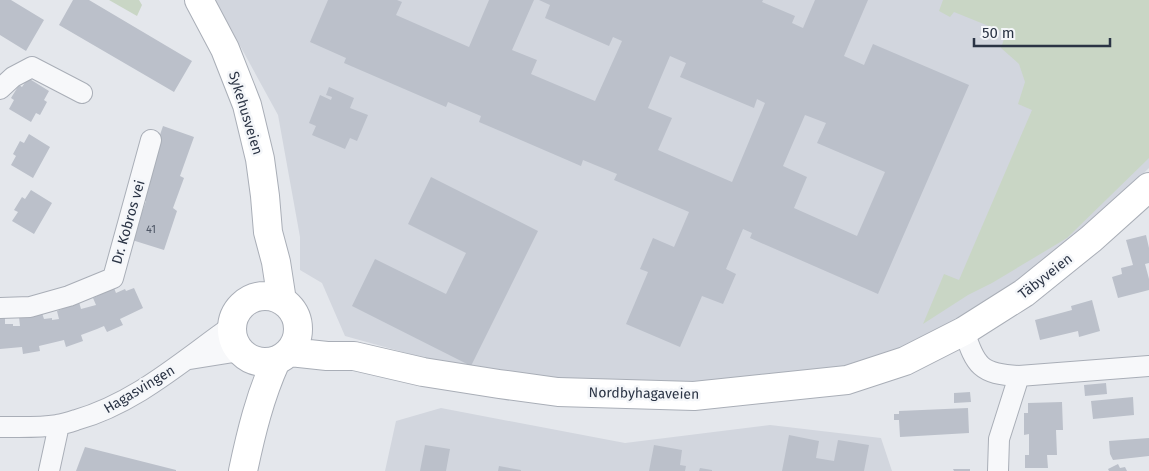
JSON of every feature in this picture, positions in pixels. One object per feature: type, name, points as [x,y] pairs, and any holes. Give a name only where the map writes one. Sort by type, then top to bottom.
[{"type":"street","name":"Sykehusveien","points":[[199,0],[225,49],[247,105],[260,159],[268,232],[276,262],[282,300]]},
{"type":"street","points":[[0,89],[13,77],[32,67],[82,93]]},
{"type":"street","name":"Dr. Kobros vei","points":[[0,308],[30,307],[69,296],[113,278],[151,140]]},
{"type":"street","name":"Täbyveien","points":[[930,348],[964,331],[1024,293],[1091,239],[1149,187]]},
{"type":"street","name":"Sykehusveien","points":[[253,299],[268,232]]},
{"type":"street","points":[[243,471],[250,434],[262,394],[283,356],[297,340],[298,326],[294,311],[282,300],[268,296],[246,302],[237,313],[250,434]]},
{"type":"street","name":"Nordbyhagaveien","points":[[298,326],[354,356]]},
{"type":"street","points":[[964,331],[971,352],[982,368],[1002,375],[1019,376],[1149,366]]},
{"type":"street","name":"Hagasvingen","points":[[0,427],[59,425],[108,409],[134,395],[188,360],[208,343],[240,345]]},
{"type":"street","points":[[240,345],[261,362],[283,356]]},
{"type":"street","name":"Nordbyhagaveien","points":[[283,356],[354,356],[423,372],[548,390],[694,396],[847,380],[905,361],[930,348]]},
{"type":"street","points":[[998,471],[999,439],[1019,376]]},
{"type":"street","points":[[49,471],[59,425]]},
{"type":"shaded area","points":[[215,0],[1149,0],[1149,168],[1066,249],[895,358],[694,390],[471,371],[345,336],[322,283],[300,270],[300,237],[278,115]]},
{"type":"shaded area","points":[[441,408],[625,443],[770,425],[881,438],[892,471],[385,471],[396,421]]},
{"type":"green space","points":[[109,0],[139,0],[142,5],[137,16]]},
{"type":"green space","points":[[943,0],[1149,0],[1149,158],[1067,238],[992,283],[968,295],[923,324],[944,274],[959,280],[1032,110],[1018,104],[1025,82],[1019,64],[1001,48],[1006,33],[954,12],[950,17],[939,11]]},
{"type":"building","points":[[0,0],[11,0],[44,20],[26,51],[0,35]]},
{"type":"building","points":[[73,0],[89,0],[192,61],[174,92],[59,25]]},
{"type":"building","points":[[328,0],[397,0],[402,2],[396,15],[469,47],[489,0],[534,0],[512,50],[537,60],[531,74],[595,101],[622,41],[613,37],[609,46],[545,18],[550,5],[539,0],[763,0],[762,2],[795,16],[792,23],[803,28],[815,0],[868,0],[844,56],[864,65],[873,44],[969,85],[878,294],[750,238],[752,233],[743,229],[726,269],[736,274],[723,304],[702,296],[680,347],[626,324],[648,272],[640,269],[653,238],[674,247],[689,212],[614,180],[617,174],[583,160],[581,166],[479,122],[481,116],[448,102],[446,107],[344,63],[346,58],[310,42]],"holes":[[[670,56],[686,63],[680,77],[754,108],[757,99],[765,103],[732,182],[658,150],[672,118],[648,108]],[[805,115],[826,123],[817,143],[885,172],[857,236],[794,208],[807,177],[783,166]]]},
{"type":"building","points":[[28,78],[49,91],[44,100],[47,102],[40,115],[36,113],[31,122],[9,109],[14,100],[11,98],[19,85],[22,87]]},
{"type":"building","points":[[329,87],[354,98],[350,108],[368,115],[357,141],[350,138],[345,149],[312,135],[316,126],[309,123],[320,95],[331,100],[332,97],[326,95]]},
{"type":"building","points":[[163,126],[194,137],[180,176],[184,178],[173,208],[177,211],[164,250],[132,240],[146,201],[142,200],[149,167]]},
{"type":"building","points":[[29,134],[50,147],[33,178],[11,165],[16,156],[13,154],[20,141],[24,143]]},
{"type":"building","points":[[431,177],[538,231],[471,366],[352,306],[375,259],[446,294],[466,253],[408,224]]},
{"type":"building","points":[[31,190],[52,203],[34,234],[12,221],[18,212],[14,210],[22,197],[25,199]]},
{"type":"building","points":[[1146,235],[1149,248],[1149,263],[1145,264],[1149,279],[1149,290],[1118,298],[1112,277],[1122,274],[1121,268],[1133,265],[1126,240]]},
{"type":"building","points":[[114,288],[116,293],[134,288],[143,308],[120,319],[123,325],[107,332],[104,326],[81,335],[83,341],[66,347],[64,340],[39,346],[40,351],[23,354],[22,347],[0,349],[0,318],[5,318],[5,324],[13,324],[13,326],[20,326],[19,317],[42,313],[44,319],[59,319],[57,311],[79,302],[81,309],[96,305],[93,298]]},
{"type":"building","points":[[1092,300],[1100,331],[1079,337],[1078,331],[1040,340],[1035,320],[1072,310],[1071,306]]},
{"type":"building","points":[[1106,383],[1107,394],[1085,396],[1084,385]]},
{"type":"building","points":[[970,392],[971,402],[954,403],[954,393]]},
{"type":"building","points":[[1133,397],[1134,415],[1093,419],[1091,401]]},
{"type":"building","points":[[1062,402],[1063,430],[1056,430],[1057,455],[1047,455],[1048,468],[1025,468],[1025,455],[1029,455],[1029,434],[1024,435],[1024,413],[1028,413],[1028,403]]},
{"type":"building","points":[[968,408],[969,433],[900,437],[899,420],[894,420],[894,414],[899,414],[899,411]]},
{"type":"building","points":[[789,435],[819,441],[816,458],[834,461],[838,440],[869,445],[864,471],[782,471]]},
{"type":"building","points":[[1149,438],[1149,456],[1113,460],[1110,454],[1109,441]]},
{"type":"building","points":[[425,445],[450,449],[446,471],[420,471]]},
{"type":"building","points":[[654,445],[682,450],[680,465],[686,466],[685,471],[649,471]]},
{"type":"building","points":[[85,447],[176,470],[176,471],[76,471]]},
{"type":"building","points":[[1118,464],[1120,468],[1125,467],[1127,471],[1109,471],[1108,469]]},
{"type":"building","points":[[499,466],[521,470],[521,471],[498,471]]},
{"type":"building","points":[[700,468],[712,470],[712,471],[699,471]]},
{"type":"building","points":[[953,469],[970,469],[970,471],[954,471]]}]
